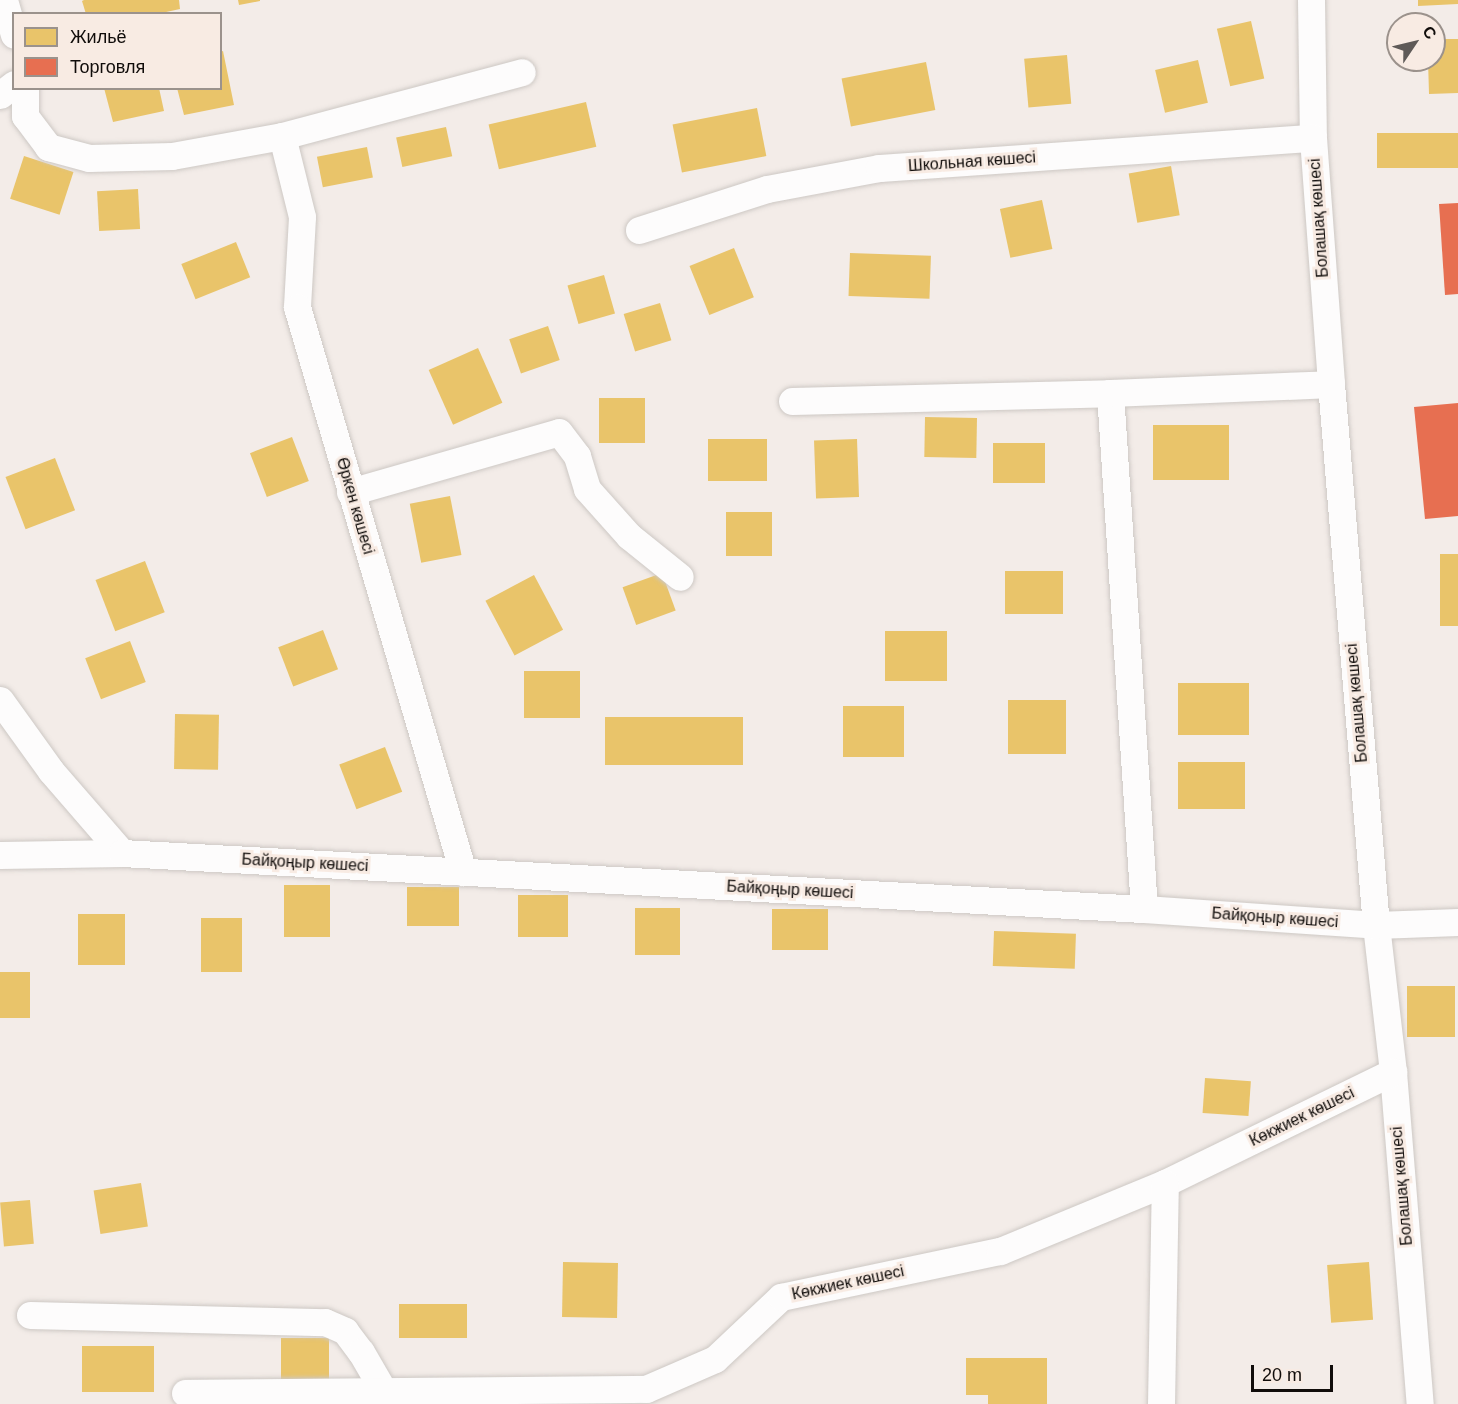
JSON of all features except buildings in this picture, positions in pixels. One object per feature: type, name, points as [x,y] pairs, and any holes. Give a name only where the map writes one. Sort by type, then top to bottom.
[{"type":"street","points":[[4,0],[12,28]]},
{"type":"street","name":"Болашақ көшесі","points":[[1311,0],[1313,138],[1331,384],[1376,925],[1393,1072],[1419,1404]]},
{"type":"street","points":[[25,90],[25,116],[48,147],[89,158],[172,156],[282,136],[522,72]]},
{"type":"street","points":[[0,95],[12,86]]},
{"type":"street","name":"Өркен көшесі","points":[[282,136],[302,217],[297,307],[463,872]]},
{"type":"street","name":"Школьная көшесі","points":[[639,230],[767,189],[879,168],[1313,138]]},
{"type":"street","points":[[792,401],[1110,393],[1331,384]]},
{"type":"street","points":[[1110,393],[1144,909]]},
{"type":"street","points":[[350,492],[559,432],[577,456],[587,489],[629,536],[680,577]]},
{"type":"street","points":[[0,700],[51,771],[122,853]]},
{"type":"street","name":"Байқоңыр көшесі","points":[[0,855],[122,853],[1144,909],[1376,925],[1458,922]]},
{"type":"street","name":"Көкжиек көшесі","points":[[185,1393],[646,1389],[715,1359],[781,1297],[1000,1251],[1165,1183],[1393,1072]]},
{"type":"street","points":[[1161,1404],[1165,1183]]},
{"type":"street","points":[[30,1315],[326,1322],[345,1331],[361,1352],[383,1390]]}]
